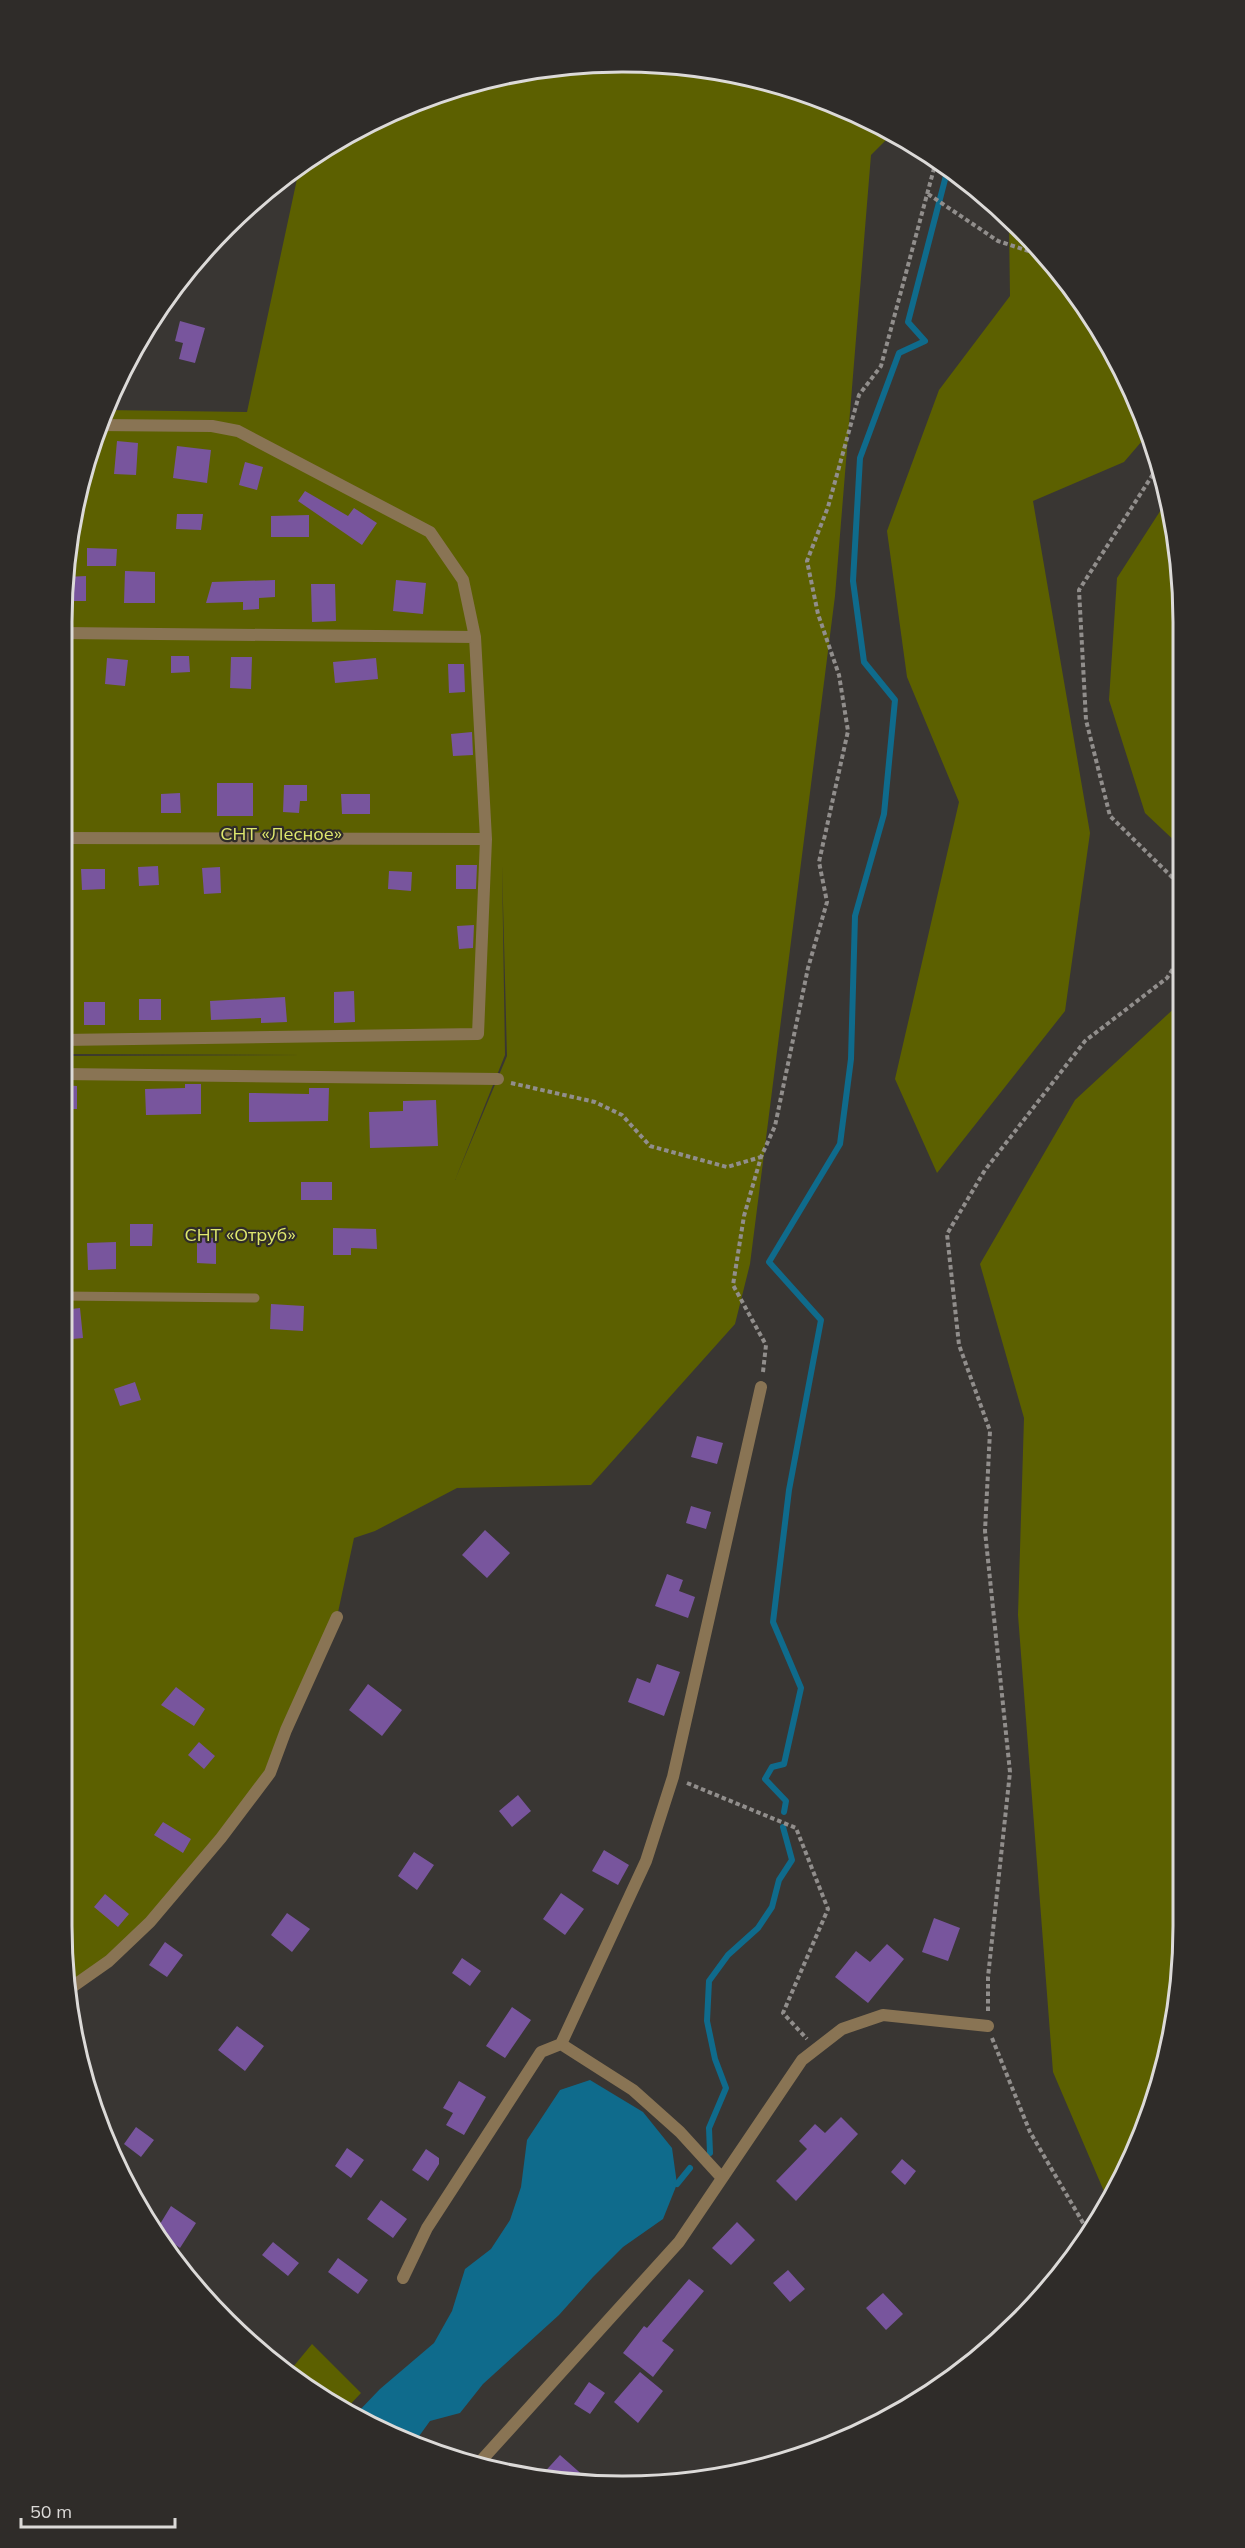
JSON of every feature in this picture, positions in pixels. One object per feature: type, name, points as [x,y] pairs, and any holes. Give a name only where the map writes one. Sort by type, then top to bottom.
[{"type":"street","points":[[72,1040],[478,1034],[486,839],[475,637],[464,580],[430,532],[238,431],[212,426],[109,424]]},
{"type":"street","points":[[72,633],[475,637]]},
{"type":"street","points":[[72,838],[486,839]]},
{"type":"street","points":[[72,1074],[498,1079]]},
{"type":"street","points":[[403,2278],[427,2228],[541,2052],[561,2044],[645,1861],[673,1777],[761,1388]]},
{"type":"street","points":[[76,1984],[109,1961],[150,1922],[222,1838],[270,1773],[286,1730],[337,1617]]},
{"type":"street","points":[[484,2458],[679,2242],[802,2060],[815,2048],[842,2029],[883,2015],[988,2026]]},
{"type":"street","points":[[561,2044],[633,2090],[680,2132],[722,2178]]},
{"type":"lane","points":[[72,1296],[255,1298]]},
{"type":"path","points":[[761,1388],[766,1345],[733,1285],[744,1216],[761,1157],[775,1126],[808,968],[827,902],[819,862],[848,731],[839,675],[818,614],[807,561],[828,507],[859,395],[881,366],[934,169]]},
{"type":"path","points":[[928,194],[998,241],[1028,251]]},
{"type":"path","points":[[1153,475],[1079,590],[1086,720],[1110,816],[1173,878]]},
{"type":"path","points":[[1084,2225],[1030,2132],[999,2060],[988,2026],[988,1977],[1010,1773],[985,1531],[990,1431],[959,1345],[947,1234],[985,1170],[1085,1041],[1167,978],[1173,969]]},
{"type":"path","points":[[498,1079],[596,1102],[622,1115],[650,1146],[727,1167],[761,1157]]},
{"type":"path","points":[[673,1777],[796,1828],[828,1909],[783,2013],[815,2048]]},
{"type":"green space","points":[[586,73],[659,73],[730,83],[765,91],[833,114],[886,140],[871,155],[835,596],[750,1264],[735,1324],[591,1485],[457,1488],[375,1531],[354,1538],[337,1617],[270,1773],[150,1922],[76,1986],[72,1926],[72,1056],[304,1055],[72,1054],[73,586],[83,515],[91,480],[115,410],[247,412],[297,179],[347,146],[412,114],[480,91],[551,77]],"holes":[[[502,865],[507,1056],[455,1180],[505,1055]]]},
{"type":"green space","points":[[1009,230],[1059,287],[1099,347],[1116,379],[1142,441],[1124,462],[1033,501],[1090,833],[1065,1011],[937,1173],[895,1079],[959,802],[907,677],[887,531],[939,390],[1010,296]]},
{"type":"green space","points":[[1161,510],[1172,586],[1173,839],[1145,813],[1109,700],[1117,578]]},
{"type":"green space","points":[[1173,1009],[1172,1962],[1162,2033],[1144,2102],[1131,2136],[1104,2191],[1053,2072],[1018,1615],[1024,1418],[980,1264],[1075,1100]]},
{"type":"green space","points":[[312,2344],[361,2393],[351,2404],[293,2366]]},
{"type":"water","points":[[590,2080],[643,2112],[672,2148],[677,2184],[663,2219],[623,2247],[559,2315],[483,2384],[460,2413],[430,2421],[419,2437],[361,2409],[380,2389],[434,2343],[452,2311],[465,2269],[491,2249],[510,2220],[521,2187],[527,2140],[560,2090]]},
{"type":"building","points":[[180,321],[205,328],[195,363],[179,359],[183,343],[175,341]]},
{"type":"building","points":[[117,441],[138,443],[136,475],[114,474]]},
{"type":"building","points":[[177,446],[211,450],[207,483],[173,478]]},
{"type":"building","points":[[245,462],[263,467],[257,490],[239,485]]},
{"type":"building","points":[[305,491],[348,516],[354,508],[377,523],[362,545],[298,501]]},
{"type":"building","points":[[177,514],[203,514],[201,530],[176,529]]},
{"type":"building","points":[[309,515],[309,537],[271,537],[271,516]]},
{"type":"building","points":[[87,548],[117,549],[116,566],[87,566]]},
{"type":"building","points":[[125,571],[155,572],[155,603],[124,603]]},
{"type":"building","points":[[86,576],[86,601],[73,601],[74,577]]},
{"type":"building","points":[[275,580],[275,597],[259,598],[259,609],[243,610],[243,602],[206,603],[212,582]]},
{"type":"building","points":[[396,580],[426,583],[423,614],[393,611]]},
{"type":"building","points":[[311,584],[335,584],[336,621],[312,622]]},
{"type":"building","points":[[171,656],[189,656],[190,672],[171,673]]},
{"type":"building","points":[[231,657],[252,657],[251,689],[230,688]]},
{"type":"building","points":[[107,658],[128,660],[125,686],[105,684]]},
{"type":"building","points":[[376,658],[378,679],[335,683],[333,662]]},
{"type":"building","points":[[448,664],[464,664],[465,692],[449,693]]},
{"type":"building","points":[[472,732],[473,755],[453,756],[451,734]]},
{"type":"building","points":[[217,783],[253,783],[253,816],[217,816]]},
{"type":"building","points":[[284,785],[307,785],[307,801],[300,801],[299,813],[283,812]]},
{"type":"building","points":[[180,793],[181,813],[161,813],[161,794]]},
{"type":"building","points":[[341,794],[370,794],[370,814],[342,814]]},
{"type":"building","points":[[456,865],[477,865],[476,889],[456,889]]},
{"type":"building","points":[[158,866],[159,885],[139,886],[138,867]]},
{"type":"building","points":[[220,867],[221,893],[204,894],[202,868]]},
{"type":"building","points":[[81,869],[105,869],[105,889],[82,890]]},
{"type":"building","points":[[389,871],[412,872],[411,891],[388,889]]},
{"type":"building","points":[[474,925],[473,948],[459,949],[457,926]]},
{"type":"building","points":[[354,991],[355,1022],[334,1023],[334,992]]},
{"type":"building","points":[[285,997],[287,1022],[261,1023],[261,1018],[211,1020],[210,1001]]},
{"type":"building","points":[[139,999],[161,999],[161,1020],[139,1020]]},
{"type":"building","points":[[84,1002],[105,1002],[105,1025],[84,1025]]},
{"type":"building","points":[[185,1084],[201,1084],[201,1114],[146,1115],[145,1089],[185,1088]]},
{"type":"building","points":[[72,1086],[77,1086],[77,1109],[72,1109]]},
{"type":"building","points":[[309,1088],[329,1088],[328,1121],[249,1122],[249,1093],[309,1094]]},
{"type":"building","points":[[436,1100],[438,1146],[370,1148],[369,1112],[403,1111],[403,1101]]},
{"type":"building","points":[[301,1182],[332,1182],[332,1200],[301,1200]]},
{"type":"building","points":[[130,1224],[153,1224],[152,1246],[130,1246]]},
{"type":"building","points":[[333,1228],[376,1229],[377,1249],[351,1248],[351,1255],[333,1255]]},
{"type":"building","points":[[197,1237],[216,1238],[216,1264],[197,1263]]},
{"type":"building","points":[[116,1242],[116,1269],[88,1270],[87,1243]]},
{"type":"building","points":[[271,1304],[304,1306],[303,1331],[270,1329]]},
{"type":"building","points":[[80,1308],[83,1338],[72,1339],[72,1309]]},
{"type":"building","points":[[135,1382],[141,1400],[120,1406],[114,1389]]},
{"type":"building","points":[[697,1436],[723,1443],[717,1464],[691,1457]]},
{"type":"building","points":[[691,1506],[711,1512],[706,1529],[686,1523]]},
{"type":"building","points":[[485,1530],[510,1553],[487,1578],[462,1555]]},
{"type":"building","points":[[667,1574],[683,1580],[679,1591],[695,1597],[688,1618],[655,1606]]},
{"type":"building","points":[[657,1664],[680,1672],[664,1716],[628,1702],[637,1678],[650,1683]]},
{"type":"building","points":[[368,1684],[402,1710],[382,1736],[349,1710]]},
{"type":"building","points":[[176,1687],[205,1709],[194,1726],[161,1705]]},
{"type":"building","points":[[199,1742],[215,1756],[204,1769],[188,1755]]},
{"type":"building","points":[[518,1795],[531,1811],[512,1827],[499,1811]]},
{"type":"building","points":[[163,1822],[191,1839],[183,1853],[154,1835]]},
{"type":"building","points":[[604,1850],[629,1865],[618,1885],[592,1871]]},
{"type":"building","points":[[414,1852],[434,1865],[417,1890],[398,1876]]},
{"type":"building","points":[[561,1893],[584,1909],[565,1935],[543,1919]]},
{"type":"building","points":[[105,1894],[129,1914],[118,1927],[94,1907]]},
{"type":"building","points":[[287,1913],[310,1929],[292,1952],[271,1935]]},
{"type":"building","points":[[934,1918],[960,1928],[948,1961],[922,1952]]},
{"type":"building","points":[[165,1942],[183,1955],[167,1977],[149,1965]]},
{"type":"building","points":[[887,1944],[904,1959],[868,2003],[835,1977],[856,1951],[870,1962]]},
{"type":"building","points":[[462,1958],[481,1971],[470,1986],[452,1973]]},
{"type":"building","points":[[512,2007],[531,2020],[505,2058],[486,2046]]},
{"type":"building","points":[[237,2026],[264,2046],[245,2071],[218,2050]]},
{"type":"building","points":[[459,2081],[486,2097],[464,2135],[446,2125],[453,2113],[443,2108]]},
{"type":"building","points":[[841,2117],[858,2134],[796,2201],[776,2181],[807,2149],[799,2141],[815,2124],[825,2133]]},
{"type":"building","points":[[136,2127],[154,2140],[141,2157],[124,2144]]},
{"type":"building","points":[[347,2148],[364,2160],[351,2178],[335,2166]]},
{"type":"building","points":[[426,2149],[439,2158],[439,2164],[428,2181],[412,2170]]},
{"type":"building","points":[[902,2159],[916,2171],[905,2185],[891,2172]]},
{"type":"building","points":[[381,2200],[407,2219],[393,2238],[367,2219]]},
{"type":"building","points":[[171,2206],[196,2223],[180,2248],[174,2244],[160,2224]]},
{"type":"building","points":[[737,2222],[755,2240],[731,2265],[712,2248]]},
{"type":"building","points":[[273,2242],[299,2263],[288,2276],[262,2255]]},
{"type":"building","points":[[338,2258],[368,2280],[358,2294],[328,2272]]},
{"type":"building","points":[[788,2270],[805,2289],[790,2302],[773,2283]]},
{"type":"building","points":[[689,2279],[704,2291],[662,2341],[674,2350],[653,2377],[623,2353],[644,2326],[647,2328]]},
{"type":"building","points":[[883,2293],[903,2314],[886,2330],[866,2308]]},
{"type":"building","points":[[640,2372],[663,2391],[638,2423],[614,2402]]},
{"type":"building","points":[[589,2382],[605,2393],[590,2414],[574,2404]]},
{"type":"building","points":[[560,2455],[582,2475],[551,2471],[546,2470]]},
{"type":"waterway","points":[[784,1812],[786,1801],[765,1779],[772,1767],[784,1764],[801,1688],[773,1622],[789,1490],[821,1320],[769,1262],[840,1144],[851,1059],[855,916],[884,814],[895,700],[864,662],[853,581],[860,458],[899,353],[925,341],[908,322],[946,177]]},
{"type":"waterway","points":[[710,2153],[709,2128],[726,2088],[715,2059],[707,2021],[709,1981],[728,1955],[758,1928],[772,1907],[779,1880],[792,1860],[783,1827]]},
{"type":"waterway","points":[[677,2184],[690,2168]]},
{"type":"park label","name":"СНТ «Лесное»","points":[[281,834]]},
{"type":"park label","name":"СНТ «Отруб»","points":[[240,1235]]}]
